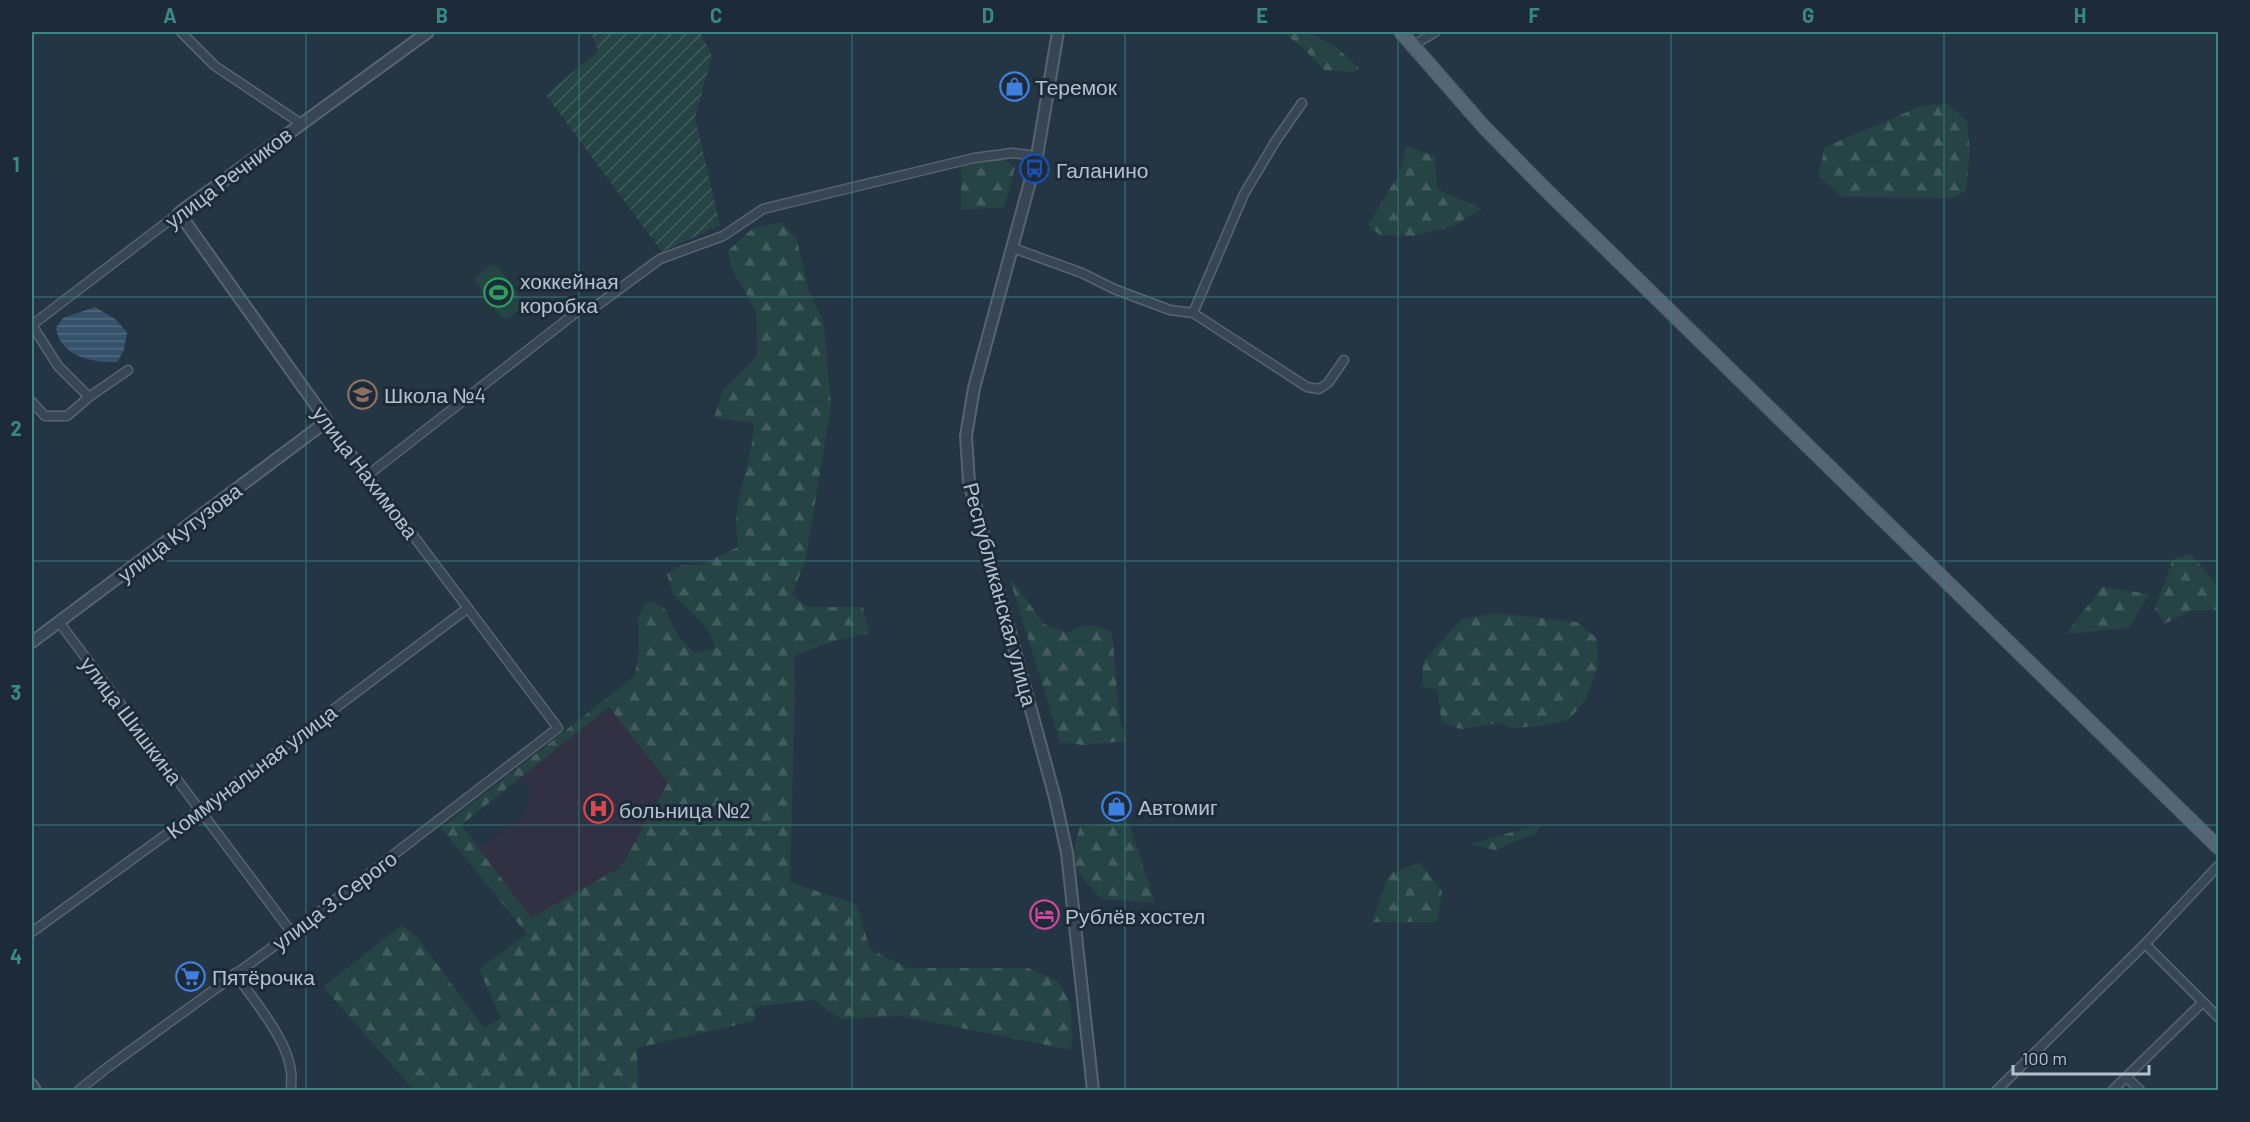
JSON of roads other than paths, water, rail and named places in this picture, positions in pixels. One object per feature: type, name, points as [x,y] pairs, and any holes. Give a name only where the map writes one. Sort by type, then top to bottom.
[{"type":"main road","points":[[1401,32],[1484,127],[1545,189],[2218,847]]},
{"type":"street","points":[[181,32],[215,66],[300,123]]},
{"type":"street","name":"улица Речников","points":[[32,325],[300,123],[428,32]]},
{"type":"street","name":"Республиканская улица","points":[[1058,32],[1037,156],[974,387],[966,435],[969,482],[1065,842],[1093,1090]]},
{"type":"street","points":[[1412,46],[1435,32]]},
{"type":"street","points":[[1193,313],[1244,194],[1275,142],[1302,103]]},
{"type":"street","points":[[368,475],[578,311],[599,304],[660,259],[723,236],[763,209],[975,158],[1012,153],[1037,156]]},
{"type":"street","name":"улица Нахимова","points":[[179,213],[327,421],[558,728]]},
{"type":"street","points":[[1013,248],[1082,273],[1113,289],[1170,310],[1193,313],[1307,387],[1319,389],[1328,383],[1344,360]]},
{"type":"street","points":[[32,325],[58,366],[89,397]]},
{"type":"street","points":[[32,402],[45,416],[66,416],[128,370]]},
{"type":"street","name":"улица Кутузова","points":[[32,642],[327,421]]},
{"type":"street","name":"Коммунальная улица","points":[[32,932],[200,810],[468,608]]},
{"type":"street","name":"улица Шишкина","points":[[59,621],[292,933]]},
{"type":"street","name":"улица З.Серого","points":[[80,1090],[108,1067],[292,933],[558,728]]},
{"type":"street","points":[[1997,1090],[2145,944],[2218,866]]},
{"type":"street","points":[[2145,944],[2218,1017]]},
{"type":"street","points":[[235,973],[277,1035],[288,1056],[291,1090]]},
{"type":"street","points":[[2113,1090],[2203,1002]]},
{"type":"street","points":[[2126,1077],[2140,1090]]},
{"type":"street","points":[[32,1085],[35,1090]]},
{"type":"place","name":"Теремок","points":[[1014,86]]},
{"type":"place","name":"Галанино","points":[[1035,169]]},
{"type":"place","name":"хоккейная коробка","points":[[499,292]]},
{"type":"place","name":"Школа №4","points":[[363,394]]},
{"type":"place","name":"Автомиг","points":[[1117,806]]},
{"type":"place","name":"больница №2","points":[[598,809]]},
{"type":"place","name":"Рублёв хостел","points":[[1044,915]]},
{"type":"place","name":"Пятёрочка","points":[[191,976]]}]
